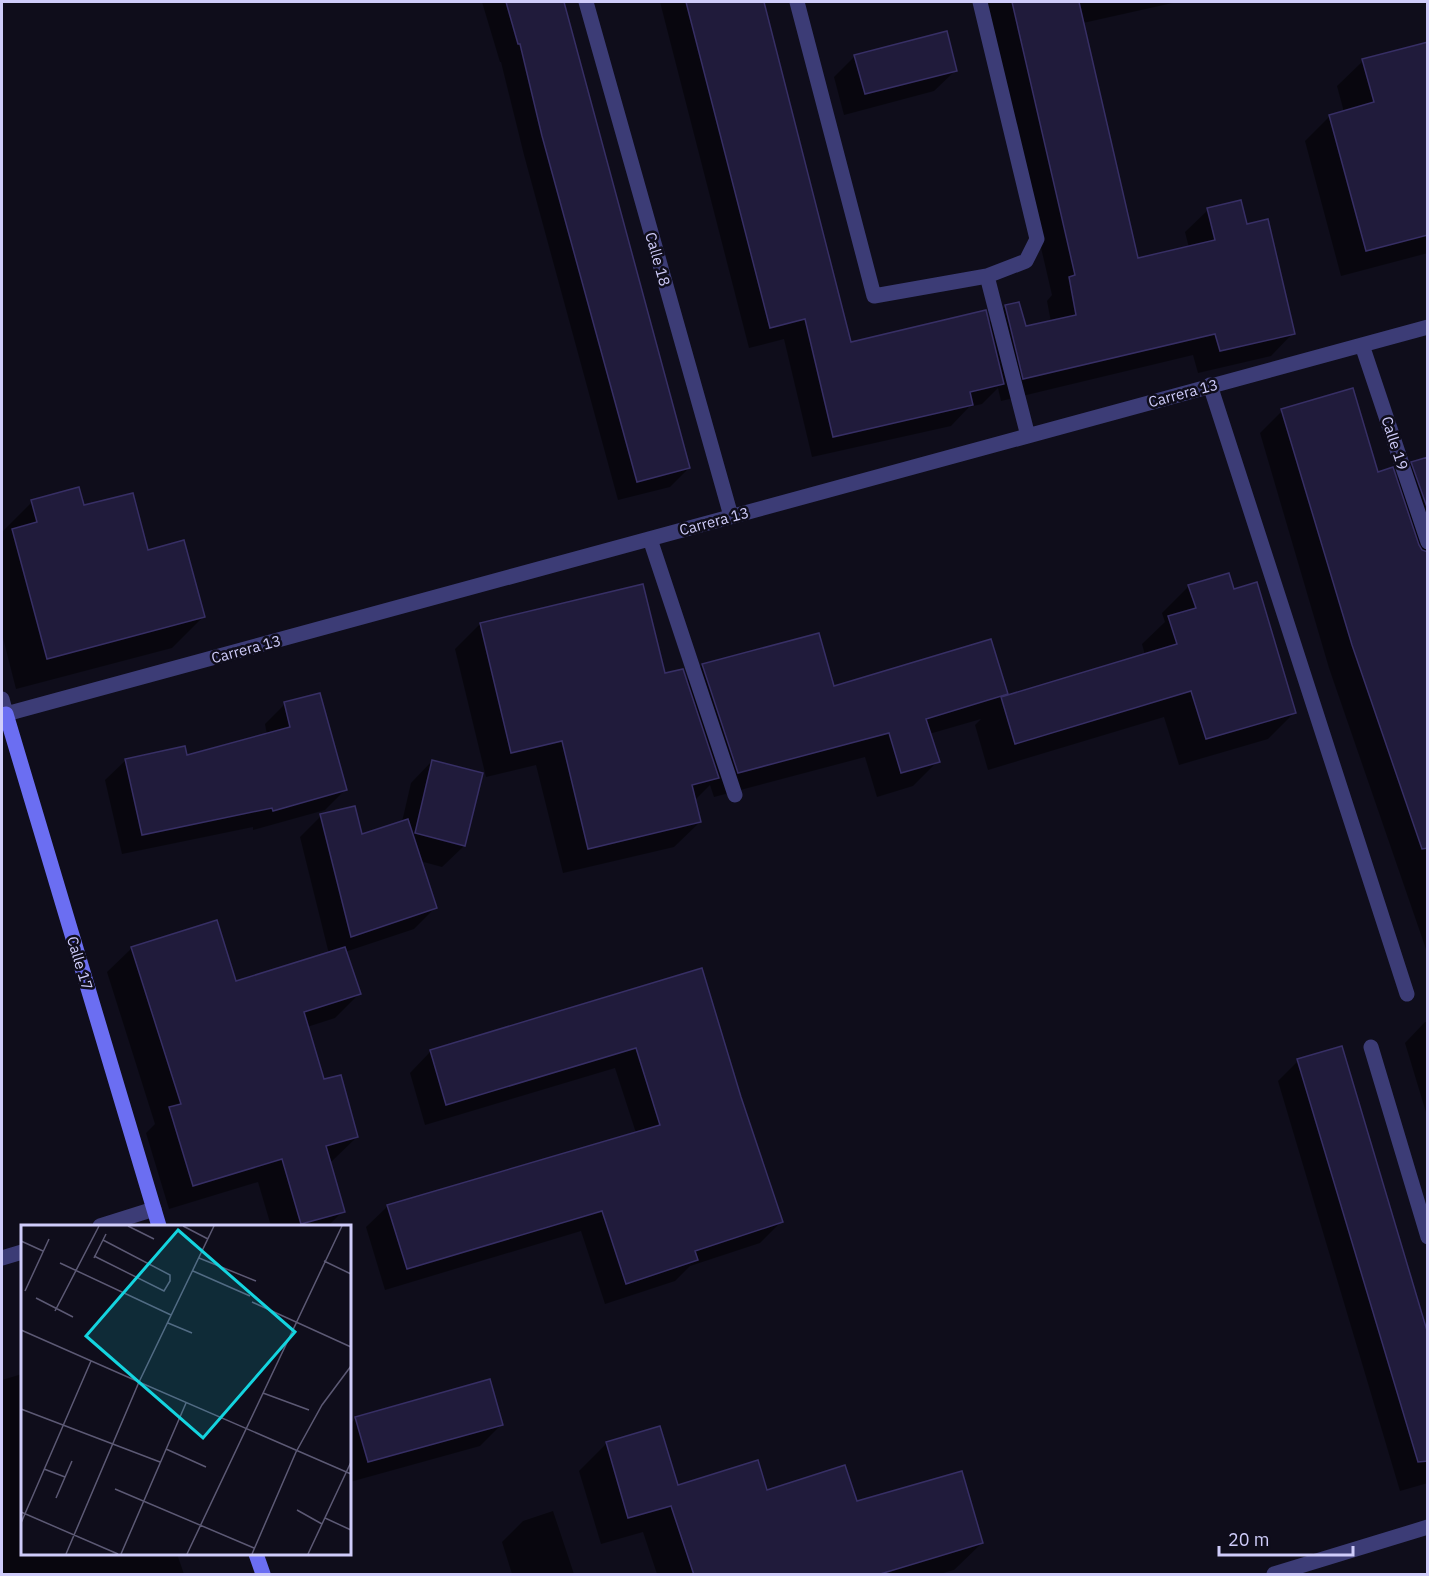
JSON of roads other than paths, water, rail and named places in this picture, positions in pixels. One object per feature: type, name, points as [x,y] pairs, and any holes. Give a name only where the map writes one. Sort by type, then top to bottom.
[{"type":"main road","name":"Calle 17","points":[[4,715],[158,1225]]},
{"type":"main road","points":[[256,1555],[263,1575]]},
{"type":"street","name":"Calle 18","points":[[586,2],[731,516]]},
{"type":"street","points":[[797,2],[874,296],[987,276],[1026,261],[1037,239],[980,2]]},
{"type":"street","points":[[987,276],[1028,436]]},
{"type":"street","name":"Carrera 13","points":[[4,715],[1428,327]]},
{"type":"street","name":"Calle 19","points":[[1362,345],[1428,542]]},
{"type":"street","points":[[1210,386],[1407,994]]},
{"type":"street","points":[[650,538],[735,795]]},
{"type":"street","name":"Calle 17","points":[[2,699],[4,715]]},
{"type":"street","points":[[1371,1047],[1428,1237]]},
{"type":"street","points":[[106,1225],[154,1209]]},
{"type":"street","points":[[2,1258],[21,1252]]},
{"type":"street","points":[[1274,1575],[1428,1527]]}]
